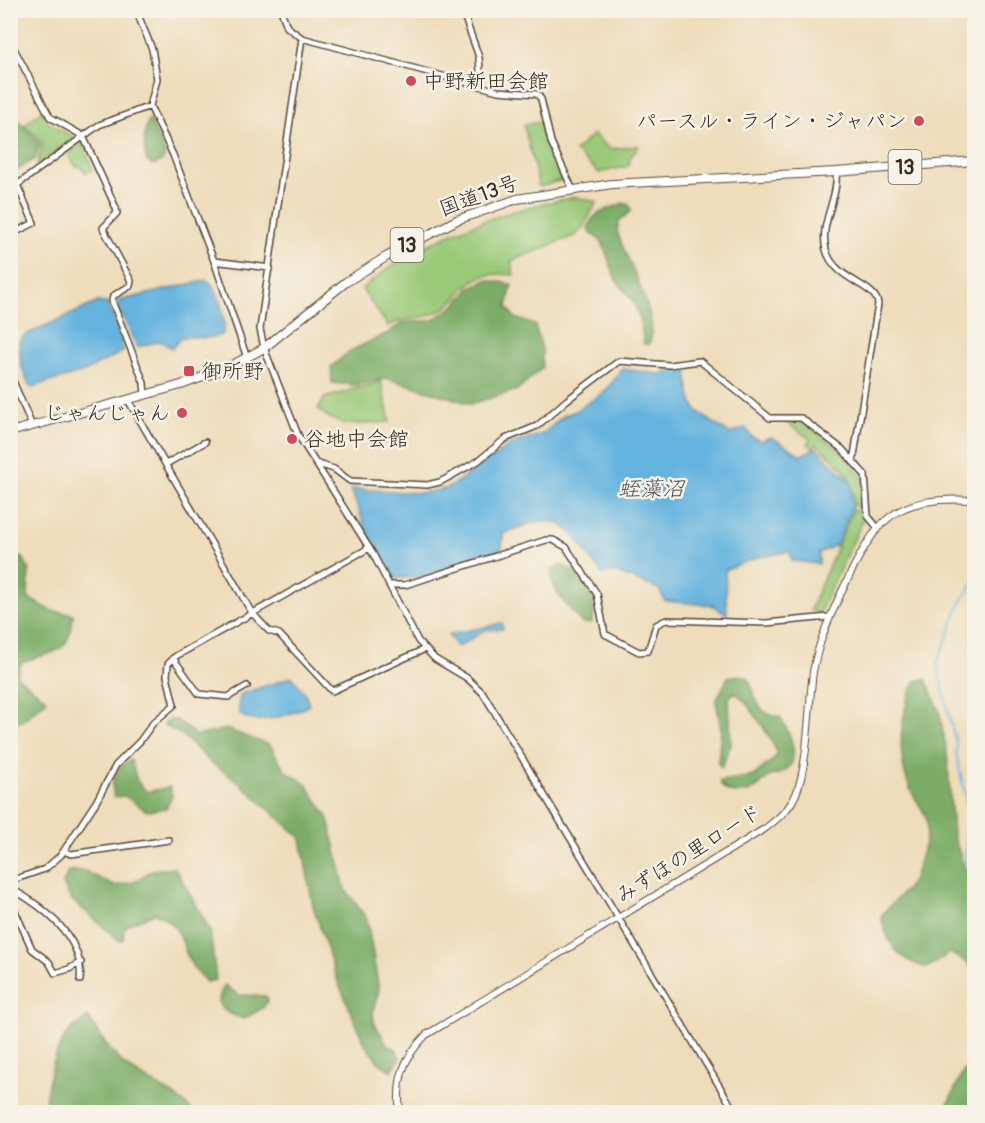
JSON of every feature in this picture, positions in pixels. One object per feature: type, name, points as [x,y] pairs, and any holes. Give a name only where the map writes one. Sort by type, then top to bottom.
[{"type":"highway","name":"国道13号","points":[[10,432],[208,376],[247,358],[264,348],[364,270],[423,237],[490,207],[572,188],[612,184],[836,172],[975,161]]},
{"type":"street","points":[[136,10],[152,49],[157,79],[150,106],[173,155],[214,261],[247,358]]},
{"type":"street","points":[[281,10],[287,27],[302,38],[498,91],[537,94],[540,97],[551,142],[572,188]]},
{"type":"street","points":[[462,10],[479,57],[481,85]]},
{"type":"street","points":[[302,38],[261,329],[264,348],[287,411],[315,463],[369,548],[425,649],[483,693],[735,1113]]},
{"type":"street","points":[[10,42],[50,117],[83,136],[116,208],[117,213],[103,228],[131,281],[130,286],[113,296],[112,301],[144,383],[145,395]]},
{"type":"street","points":[[10,235],[34,222],[17,185],[99,125],[150,106]]},
{"type":"street","points":[[836,172],[837,181],[824,230],[826,251],[839,272],[874,294],[878,304],[853,462]]},
{"type":"street","points":[[214,261],[270,268]]},
{"type":"street","points":[[315,463],[333,469],[350,481],[427,485],[440,482],[478,461],[505,439],[537,426],[609,368],[625,360],[669,365],[700,361],[770,418],[801,418],[842,449],[868,481],[868,516],[877,527]]},
{"type":"street","points":[[10,374],[32,426]]},
{"type":"street","points":[[128,400],[252,613],[269,631],[279,634],[332,691],[425,649]]},
{"type":"street","points":[[165,464],[205,442]]},
{"type":"street","name":"みずほの里ロード","points":[[400,1113],[397,1090],[401,1070],[415,1046],[426,1035],[766,828],[782,815],[793,800],[800,781],[814,670],[829,617],[866,542],[877,527],[890,516],[923,501],[975,500]]},
{"type":"street","points":[[389,585],[405,585],[546,540],[553,540],[566,547],[597,594],[605,634],[639,652],[648,651],[657,625],[666,620],[766,623],[829,617]]},
{"type":"street","points":[[10,880],[45,868],[64,851],[116,765],[140,741],[153,723],[174,705],[167,676],[168,664],[173,658],[369,548]]},
{"type":"street","points":[[173,658],[199,694],[228,697],[247,686]]},
{"type":"street","points":[[64,851],[71,854],[169,840]]},
{"type":"street","points":[[10,888],[28,897],[68,935],[81,962],[80,980]]},
{"type":"street","points":[[10,900],[32,949],[49,962],[55,973],[81,962]]},
{"type":"green space","points":[[42,110],[49,123],[75,138],[37,165],[43,143],[25,125]]},
{"type":"green space","points":[[11,112],[40,144],[35,159],[17,170],[11,165]]},
{"type":"green space","points":[[150,119],[165,153],[163,160],[155,165],[148,163],[145,153],[145,134]]},
{"type":"green space","points":[[541,122],[562,180],[539,187],[524,125]]},
{"type":"green space","points":[[593,134],[610,149],[639,146],[630,158],[629,166],[599,173],[575,151]]},
{"type":"green space","points":[[82,143],[93,169],[87,173],[79,165],[76,167],[68,154]]},
{"type":"green space","points":[[576,197],[597,202],[582,229],[574,236],[511,261],[514,275],[495,274],[481,277],[465,288],[452,302],[429,315],[388,326],[362,289],[410,255],[462,229],[518,210]]},
{"type":"green space","points":[[623,203],[629,205],[631,211],[619,221],[617,231],[647,305],[652,333],[649,344],[644,344],[640,319],[633,301],[616,280],[602,242],[588,230],[592,219],[597,215]]},
{"type":"green space","points":[[487,280],[512,284],[507,307],[515,318],[535,325],[542,349],[542,368],[517,390],[471,404],[386,378],[355,385],[332,383],[331,367],[350,351],[388,333],[402,323],[433,320],[454,306],[470,288]]},
{"type":"green space","points":[[381,381],[390,422],[343,423],[326,416],[318,409],[325,398]]},
{"type":"green space","points":[[783,420],[801,420],[842,452],[865,481],[863,520],[819,614],[810,610],[853,510],[858,511],[859,507],[854,505],[851,484],[844,470],[816,444],[813,448],[808,444],[810,439]]},
{"type":"green space","points":[[11,555],[23,558],[29,569],[28,598],[52,611],[73,614],[71,628],[64,645],[52,653],[21,663],[17,676],[47,700],[22,721],[11,725]]},
{"type":"green space","points":[[559,565],[574,572],[587,588],[594,615],[591,623],[582,623],[558,594],[551,572]]},
{"type":"green space","points":[[740,675],[748,678],[761,709],[772,716],[780,717],[791,739],[793,755],[792,763],[787,769],[770,776],[758,787],[735,793],[725,789],[720,781],[753,776],[774,759],[777,753],[758,720],[745,702],[734,692],[729,698],[731,744],[722,767],[718,764],[721,729],[716,701],[728,677]]},
{"type":"green space","points":[[926,679],[939,710],[947,753],[953,835],[974,894],[974,973],[968,963],[950,953],[927,968],[901,956],[891,944],[881,917],[911,883],[925,843],[926,817],[910,788],[901,748],[903,720],[910,693],[915,681]]},
{"type":"green space","points":[[168,720],[177,720],[196,736],[226,729],[270,745],[285,770],[306,784],[328,817],[345,889],[367,919],[379,990],[373,1010],[374,1023],[387,1044],[396,1049],[400,1058],[392,1071],[379,1063],[366,1046],[338,982],[313,906],[301,838],[237,781],[211,763],[182,735],[164,725]]},
{"type":"green space","points":[[131,760],[137,781],[147,792],[170,787],[172,796],[166,808],[147,811],[125,796],[114,797],[112,783],[121,765]]},
{"type":"green space","points":[[175,868],[210,930],[216,980],[206,982],[195,969],[177,930],[165,918],[155,913],[129,924],[123,930],[124,939],[120,941],[70,898],[63,884],[68,871],[85,871],[114,886],[134,882],[152,870]]},
{"type":"green space","points":[[225,985],[239,995],[266,996],[268,1000],[264,1007],[244,1019],[221,1008],[219,999]]},
{"type":"green space","points":[[88,1017],[103,1040],[121,1061],[136,1073],[181,1100],[194,1112],[44,1112],[49,1082],[63,1039]]},
{"type":"green space","points":[[974,1058],[974,1102],[969,1112],[944,1112],[963,1072]]},
{"type":"water","points":[[207,280],[219,297],[224,321],[223,334],[205,338],[183,337],[172,348],[160,341],[137,347],[117,305],[118,301]]},
{"type":"water","points":[[98,302],[109,304],[124,351],[84,372],[34,388],[29,386],[21,364],[19,342],[25,335]]},
{"type":"water","name":"蛭藻沼","points":[[687,368],[692,403],[709,420],[730,434],[745,428],[752,437],[760,441],[771,437],[801,455],[816,448],[851,482],[852,507],[836,545],[819,553],[819,564],[792,561],[790,551],[755,558],[725,570],[727,614],[712,605],[665,601],[659,589],[617,573],[602,574],[580,544],[563,526],[540,521],[503,534],[502,549],[423,577],[395,578],[365,527],[351,489],[424,493],[448,488],[514,443],[543,434],[563,416],[576,411],[605,391],[623,369],[659,374]]},
{"type":"water","points":[[502,623],[503,629],[485,630],[458,647],[448,635]]},
{"type":"water","points":[[292,677],[305,693],[309,705],[276,718],[263,720],[242,716],[238,708],[241,694]]},
{"type":"waterway","points":[[974,582],[959,606],[937,665],[957,748],[969,813],[965,859],[974,888]]},
{"type":"place","name":"中野新田会館","points":[[411,81]]},
{"type":"place","name":"パースル・ライン・ジャパン","points":[[919,121]]},
{"type":"place","name":"御所野","points":[[189,371]]},
{"type":"place","name":"じゃんじゃん","points":[[182,413]]},
{"type":"place","name":"谷地中会館","points":[[292,439]]}]
